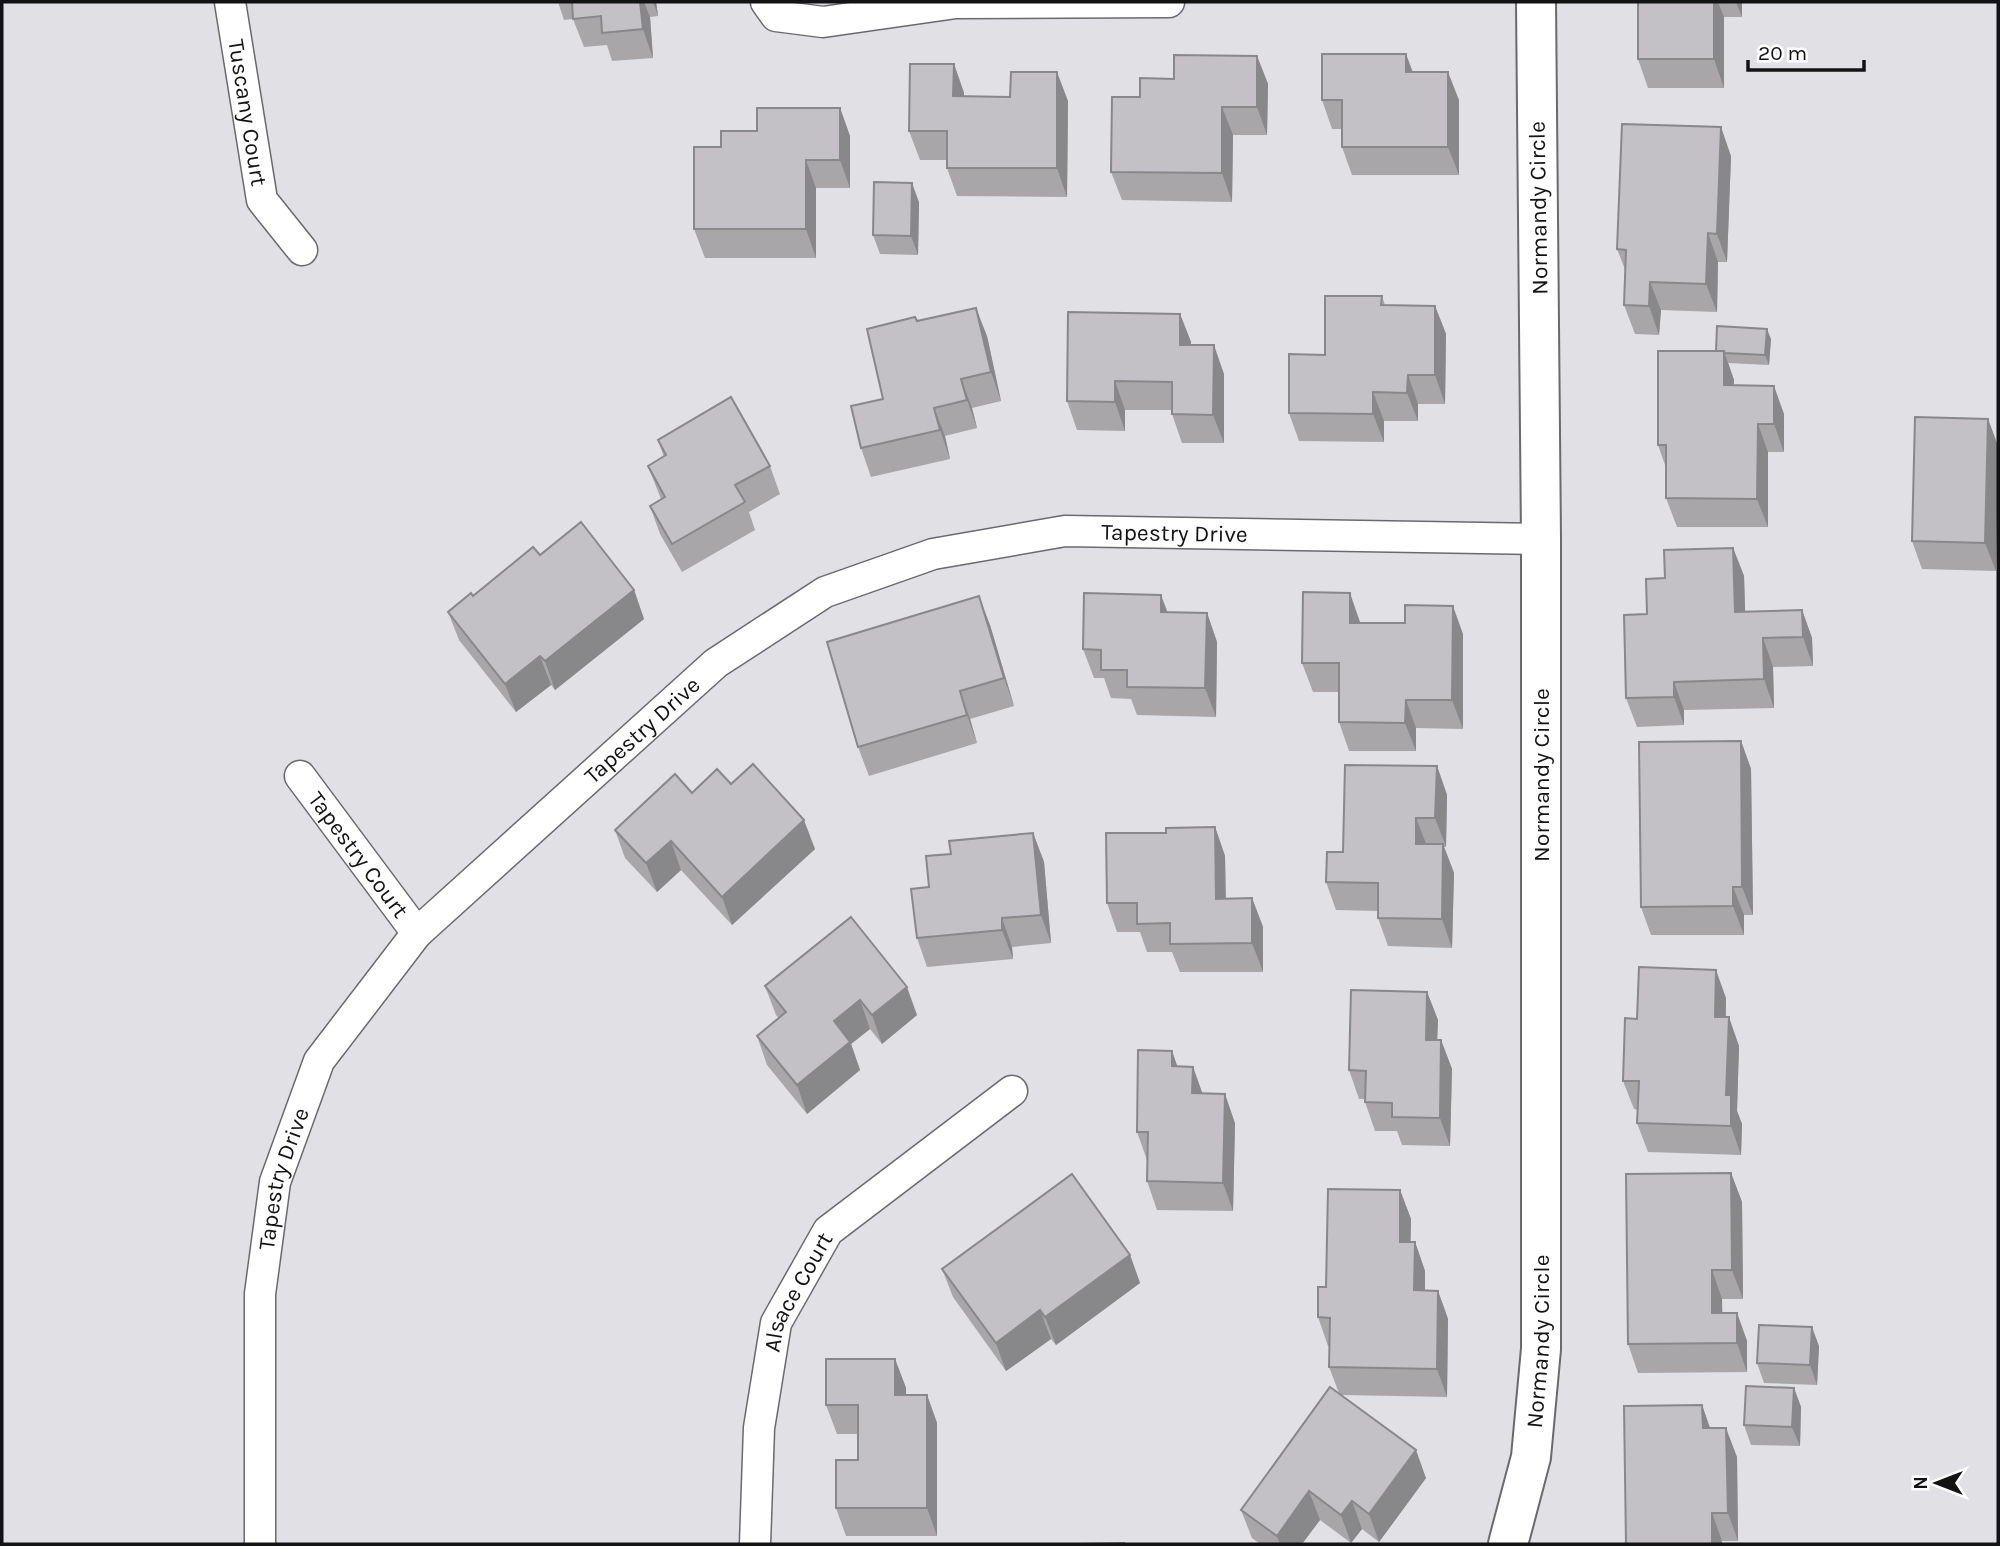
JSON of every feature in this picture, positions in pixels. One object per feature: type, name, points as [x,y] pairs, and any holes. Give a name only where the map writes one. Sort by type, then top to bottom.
[{"type":"street","name":"Tuscany Court","points":[[230,2],[262,200],[302,250]]},
{"type":"street","points":[[766,2],[776,16],[823,22],[956,3],[1169,2]]},
{"type":"street","name":"Normandy Circle","points":[[1508,1544],[1531,1457],[1541,1349],[1541,538],[1536,2]]},
{"type":"street","name":"Tapestry Drive","points":[[260,1544],[260,1294],[275,1182],[319,1060],[417,933],[716,663],[825,593],[933,554],[1065,531],[1541,538]]},
{"type":"street","name":"Tapestry Court","points":[[300,776],[417,933]]},
{"type":"street","name":"Alsace Court","points":[[755,1544],[759,1428],[776,1323],[828,1231],[1012,1091]]},
{"type":"building","points":[[572,2],[640,2],[643,29],[602,33],[601,16],[573,19]]},
{"type":"building","points":[[1638,2],[1714,2],[1714,59],[1638,59]]},
{"type":"building","points":[[1322,54],[1406,54],[1406,72],[1448,72],[1448,147],[1342,147],[1342,100],[1322,100]]},
{"type":"building","points":[[1174,55],[1257,56],[1257,107],[1222,107],[1222,173],[1111,172],[1112,97],[1140,97],[1140,78],[1174,79]]},
{"type":"building","points":[[910,64],[954,64],[953,96],[1010,97],[1011,72],[1057,72],[1057,168],[947,168],[947,131],[909,131]]},
{"type":"building","points":[[757,108],[840,108],[840,160],[806,160],[806,229],[694,229],[694,147],[721,147],[721,131],[757,131]]},
{"type":"building","points":[[1622,124],[1721,127],[1717,234],[1708,233],[1706,284],[1650,282],[1649,306],[1624,305],[1626,250],[1617,249]]},
{"type":"building","points":[[874,182],[912,183],[911,236],[873,235]]},
{"type":"building","points":[[1325,296],[1382,296],[1381,305],[1435,306],[1435,375],[1408,375],[1407,393],[1373,392],[1373,414],[1289,413],[1289,354],[1325,355]]},
{"type":"building","points":[[976,308],[991,372],[961,379],[967,400],[934,408],[940,430],[861,448],[851,406],[883,399],[867,329],[915,317],[917,321]]},
{"type":"building","points":[[1068,312],[1180,314],[1180,345],[1214,345],[1213,415],[1172,414],[1172,382],[1115,381],[1115,402],[1067,401]]},
{"type":"building","points":[[1717,326],[1767,329],[1765,355],[1716,351]]},
{"type":"building","points":[[1658,351],[1724,351],[1724,385],[1774,386],[1774,424],[1758,424],[1757,499],[1666,498],[1666,445],[1658,445]]},
{"type":"building","points":[[731,397],[770,466],[735,485],[745,502],[672,544],[650,506],[665,497],[648,466],[666,455],[658,440]]},
{"type":"building","points":[[1915,417],[1988,419],[1985,543],[1912,541]]},
{"type":"building","points":[[581,522],[634,590],[545,661],[540,656],[505,684],[448,612],[471,593],[473,596],[533,547],[540,555]]},
{"type":"building","points":[[1733,548],[1735,612],[1802,610],[1803,637],[1763,638],[1764,679],[1674,682],[1674,697],[1626,698],[1624,615],[1647,614],[1646,579],[1665,578],[1664,550]]},
{"type":"building","points":[[1303,592],[1350,593],[1350,623],[1405,623],[1405,605],[1453,606],[1452,700],[1406,700],[1405,723],[1339,722],[1339,663],[1302,663]]},
{"type":"building","points":[[1084,593],[1161,595],[1161,612],[1207,613],[1205,688],[1127,687],[1127,670],[1101,670],[1101,650],[1083,649]]},
{"type":"building","points":[[979,596],[1004,678],[960,691],[967,715],[858,747],[827,642]]},
{"type":"building","points":[[1741,741],[1742,887],[1733,887],[1733,906],[1641,907],[1639,742]]},
{"type":"building","points":[[753,764],[804,820],[722,897],[671,841],[646,863],[615,830],[675,774],[692,793],[717,769],[731,784]]},
{"type":"building","points":[[1345,765],[1437,766],[1435,818],[1416,818],[1416,844],[1443,844],[1442,919],[1378,918],[1378,883],[1326,882],[1327,852],[1343,852]]},
{"type":"building","points":[[1215,827],[1216,899],[1252,898],[1252,943],[1170,944],[1170,923],[1137,924],[1137,903],[1107,903],[1106,833],[1166,833],[1166,828]]},
{"type":"building","points":[[1033,833],[1041,915],[1002,918],[1002,930],[917,938],[911,889],[929,887],[926,856],[951,854],[949,841]]},
{"type":"building","points":[[851,917],[907,987],[872,1015],[860,1000],[834,1021],[850,1042],[797,1085],[757,1036],[786,1012],[765,986]]},
{"type":"building","points":[[1639,967],[1716,970],[1715,1017],[1729,1017],[1726,1095],[1731,1095],[1731,1126],[1637,1123],[1639,1081],[1623,1081],[1625,1018],[1637,1019]]},
{"type":"building","points":[[1351,990],[1427,992],[1426,1040],[1441,1040],[1440,1118],[1392,1117],[1392,1103],[1365,1102],[1366,1071],[1349,1070]]},
{"type":"building","points":[[1138,1050],[1172,1051],[1172,1066],[1193,1067],[1192,1093],[1225,1094],[1223,1183],[1147,1181],[1148,1132],[1137,1132]]},
{"type":"building","points":[[1731,1173],[1732,1270],[1712,1270],[1712,1313],[1737,1313],[1737,1343],[1628,1344],[1626,1174]]},
{"type":"building","points":[[1072,1174],[1130,1255],[1045,1317],[1040,1310],[996,1343],[942,1269]]},
{"type":"building","points":[[1328,1189],[1400,1190],[1400,1242],[1415,1242],[1414,1290],[1438,1291],[1437,1369],[1329,1367],[1330,1318],[1318,1317],[1318,1287],[1326,1287]]},
{"type":"building","points":[[1759,1325],[1812,1327],[1810,1365],[1757,1363]]},
{"type":"building","points":[[826,1359],[895,1359],[895,1395],[927,1395],[927,1508],[836,1508],[836,1460],[858,1460],[858,1405],[826,1405]]},
{"type":"building","points":[[1746,1386],[1794,1388],[1792,1427],[1744,1425]]},
{"type":"building","points":[[1330,1387],[1416,1450],[1369,1514],[1352,1501],[1341,1515],[1309,1491],[1277,1536],[1241,1510]]},
{"type":"building","points":[[1702,1405],[1703,1428],[1726,1428],[1728,1513],[1712,1513],[1712,1544],[1626,1544],[1624,1406]]}]
